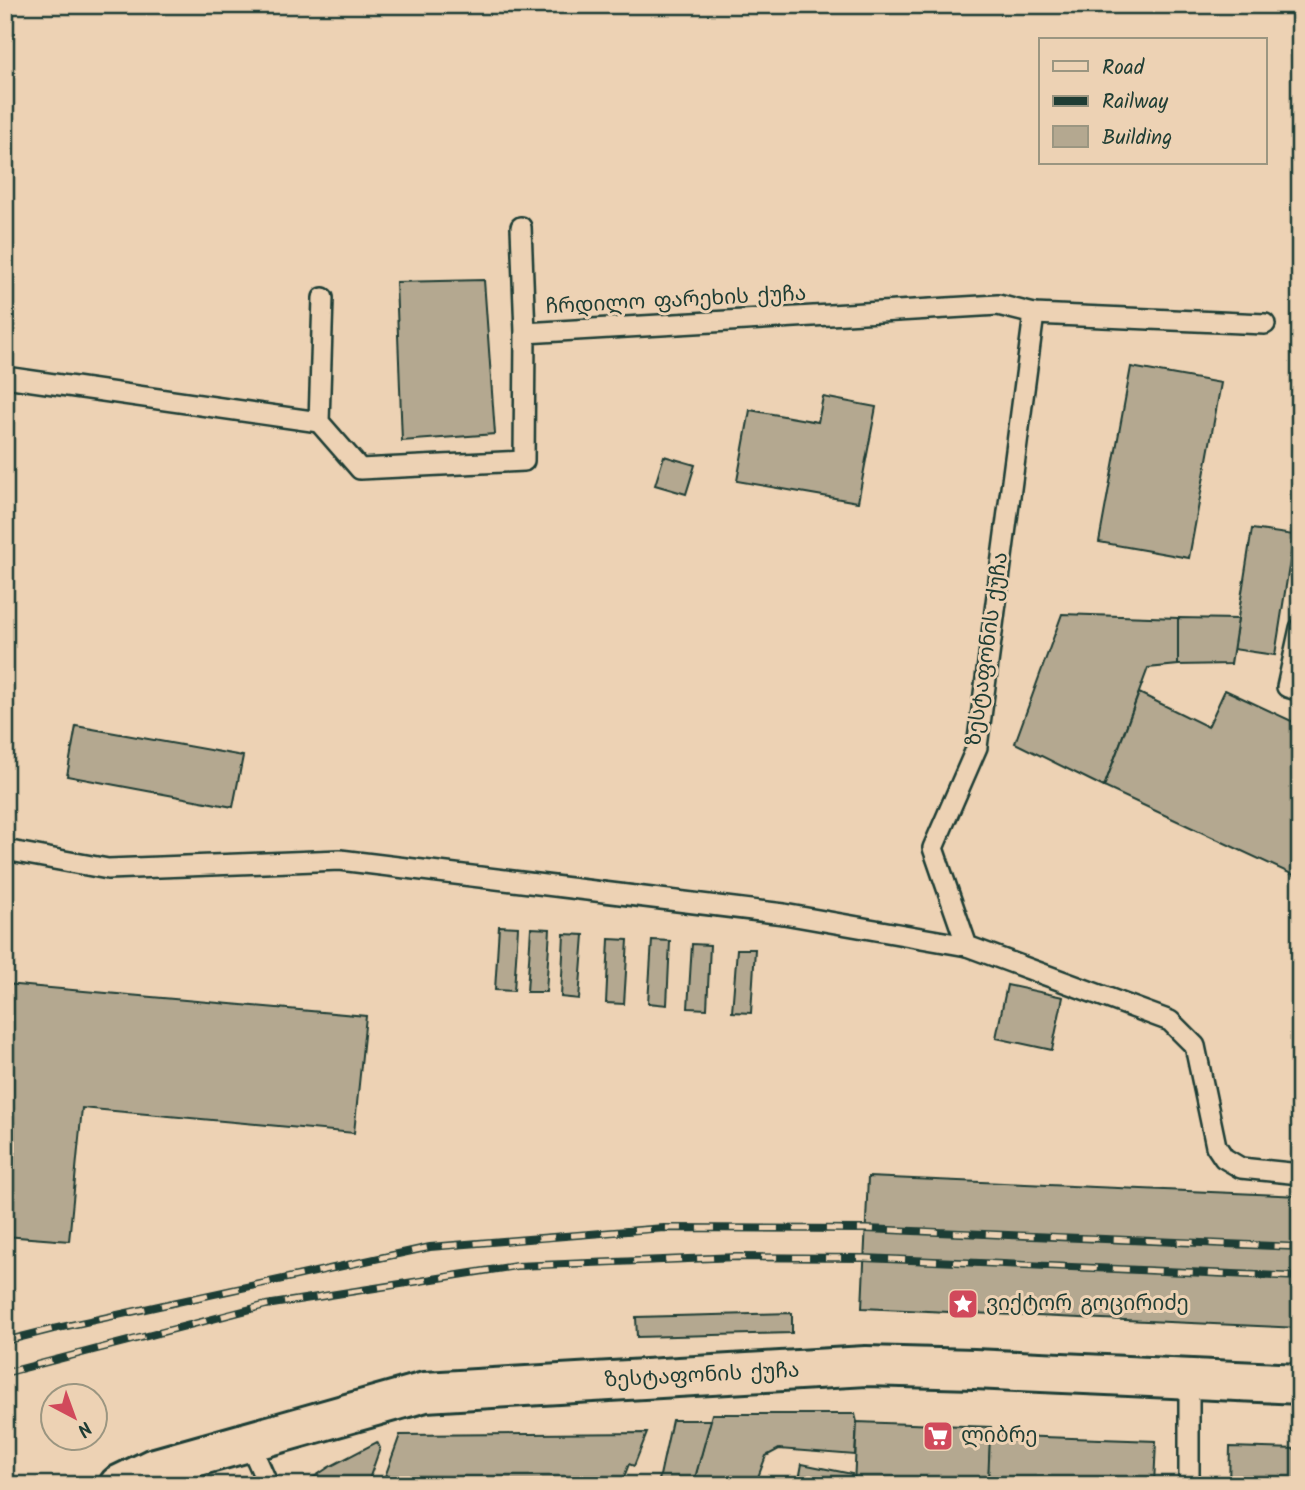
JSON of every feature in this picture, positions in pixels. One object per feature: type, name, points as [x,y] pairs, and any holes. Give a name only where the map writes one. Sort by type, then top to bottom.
[{"type":"street","name":"ზესტაფონის ქუჩა","points":[[119,1485],[152,1469],[425,1392],[866,1366],[1300,1384]]},
{"type":"lane","points":[[521,227],[525,332]]},
{"type":"lane","points":[[5,377],[319,422],[323,298]]},
{"type":"lane","name":"ჩრდილო ფარეხის ქუჩა","points":[[319,422],[360,469],[524,461],[525,332],[998,305],[1034,314],[1265,324]]},
{"type":"lane","name":"ზესტაფონის ქუჩა","points":[[967,946],[933,848],[976,747],[1034,314]]},
{"type":"lane","points":[[1300,628],[1287,687],[1300,691]]},
{"type":"lane","points":[[5,850],[108,869],[340,860],[784,914],[967,946],[1170,1021],[1195,1046],[1216,1146],[1224,1158],[1241,1168],[1300,1174]]},
{"type":"lane","points":[[1187,1485],[1189,1380]]},
{"type":"lane","points":[[249,1442],[268,1485]]},
{"type":"building","points":[[484,280],[495,434],[402,441],[396,282]]},
{"type":"building","points":[[1131,367],[1221,383],[1189,558],[1099,542]]},
{"type":"building","points":[[823,397],[876,407],[858,502],[737,481],[750,410],[818,422]]},
{"type":"building","points":[[664,456],[695,465],[686,494],[655,485]]},
{"type":"building","points":[[1252,529],[1294,535],[1275,655],[1233,649]]},
{"type":"building","points":[[1062,614],[1178,618],[1178,665],[1148,668],[1104,787],[1015,743]]},
{"type":"building","points":[[1178,618],[1238,619],[1231,664],[1178,665]]},
{"type":"building","points":[[1225,690],[1300,725],[1300,878],[1104,787],[1139,693],[1208,727]]},
{"type":"building","points":[[76,726],[243,756],[233,807],[67,776]]},
{"type":"building","points":[[499,926],[518,927],[514,991],[495,990]]},
{"type":"building","points":[[531,928],[550,929],[546,992],[527,992]]},
{"type":"building","points":[[564,934],[584,935],[579,999],[561,997]]},
{"type":"building","points":[[609,939],[628,940],[624,1004],[606,1003]]},
{"type":"building","points":[[652,940],[670,941],[667,1005],[648,1003]]},
{"type":"building","points":[[692,944],[710,945],[707,1009],[688,1008]]},
{"type":"building","points":[[737,949],[755,949],[751,1013],[732,1012]]},
{"type":"building","points":[[5,984],[366,1016],[354,1133],[82,1108],[69,1241],[5,1236]]},
{"type":"building","points":[[1007,985],[1063,997],[1052,1050],[996,1038]]},
{"type":"building","points":[[868,1177],[1300,1196],[1300,1328],[862,1308]]},
{"type":"building","points":[[792,1313],[792,1333],[637,1337],[636,1317]]},
{"type":"building","points":[[712,1414],[855,1414],[855,1455],[779,1449],[766,1456],[755,1485],[693,1485]]},
{"type":"building","points":[[672,1420],[711,1420],[693,1485],[658,1485]]},
{"type":"building","points":[[857,1422],[991,1427],[988,1485],[854,1485]]},
{"type":"building","points":[[647,1433],[634,1466],[629,1464],[621,1485],[382,1485],[400,1435]]},
{"type":"building","points":[[990,1435],[1156,1441],[1154,1485],[988,1485]]},
{"type":"building","points":[[377,1442],[380,1448],[367,1485],[302,1485],[329,1467]]},
{"type":"building","points":[[1230,1447],[1300,1449],[1300,1485],[1229,1485]]},
{"type":"building","points":[[802,1464],[852,1474],[850,1485],[798,1485]]},
{"type":"railway","points":[[5,1341],[430,1247],[664,1228],[866,1229],[1300,1247]]},
{"type":"railway","points":[[5,1373],[266,1305],[516,1266],[737,1257],[864,1258],[1300,1277]]},
{"type":"place","name":"ვიქტორ გოცირიძე","points":[[963,1304]]},
{"type":"place","name":"ლიბრე","points":[[938,1436]]}]
